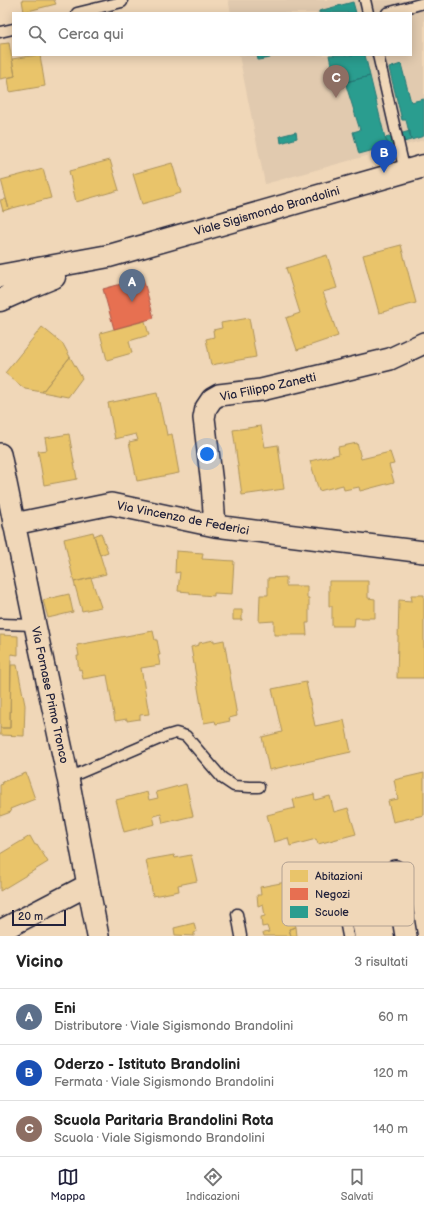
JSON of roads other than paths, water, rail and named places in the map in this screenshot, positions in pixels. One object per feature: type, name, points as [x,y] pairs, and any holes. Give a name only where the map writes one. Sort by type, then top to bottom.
[{"type":"main road","name":"Viale Sigismondo Brandolini","points":[[0,300],[109,256],[414,169]]},
{"type":"main road","name":"Viale Sigismondo Brandolini","points":[[0,276],[109,256]]},
{"type":"street","name":"Via Filippo Zanetti","points":[[215,526],[212,484],[204,418],[206,408],[212,399],[219,395],[261,390],[390,359],[424,343]]},
{"type":"street","name":"Via Fornase Primo Tronco","points":[[1,464],[68,778],[98,936]]},
{"type":"street","name":"Via Vincenzo de Federici","points":[[14,524],[111,504],[215,526],[424,552]]},
{"type":"street","points":[[0,931],[88,885]]},
{"type":"street","points":[[404,926],[406,936]]},
{"type":"lane","points":[[365,0],[368,12]]},
{"type":"lane","points":[[81,12],[122,2]]},
{"type":"lane","points":[[391,12],[424,3]]},
{"type":"lane","points":[[0,32],[12,29]]},
{"type":"lane","points":[[378,56],[414,169]]},
{"type":"lane","points":[[0,624],[35,625]]},
{"type":"lane","points":[[68,778],[166,736],[176,734],[186,736],[222,778],[234,786],[250,788],[259,787]]},
{"type":"lane","points":[[237,914],[241,936]]},
{"type":"lane","points":[[346,926],[348,936]]},
{"type":"place","name":"Scuola Paritaria Brandolini Rota","points":[[336,98]]},
{"type":"place","name":"Oderzo - Istituto Brandolini","points":[[384,173]]},
{"type":"place","name":"Eni","points":[[132,302]]}]
